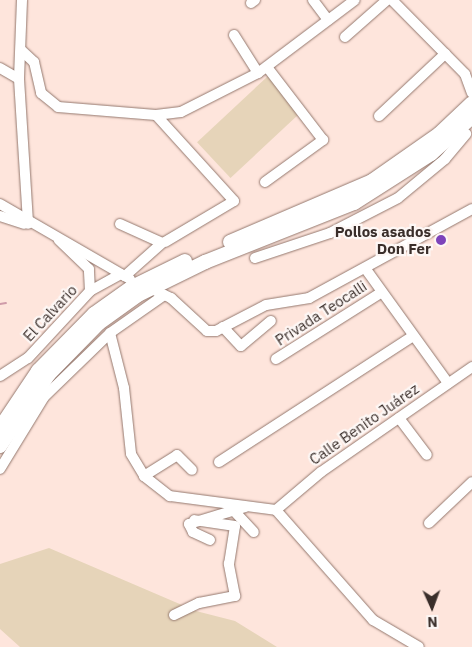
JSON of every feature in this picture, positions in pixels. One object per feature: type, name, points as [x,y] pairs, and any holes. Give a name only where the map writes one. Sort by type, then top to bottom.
[{"type":"highway","points":[[0,428],[38,371],[94,314],[132,287],[372,181],[438,134],[472,104]]},
{"type":"highway","points":[[0,446],[54,368],[99,323],[138,295],[205,262],[354,203],[466,135],[472,117]]},
{"type":"street","points":[[22,0],[20,79],[28,224]]},
{"type":"street","points":[[313,0],[328,20]]},
{"type":"street","points":[[21,50],[34,62],[47,102],[156,115],[181,112],[258,74],[355,0]]},
{"type":"street","points":[[345,37],[394,1],[470,80]]},
{"type":"street","points":[[234,36],[258,74]]},
{"type":"street","points":[[379,116],[445,54]]},
{"type":"street","points":[[265,182],[323,140],[268,67]]},
{"type":"street","points":[[0,68],[20,79]]},
{"type":"street","points":[[156,115],[234,201],[165,242]]},
{"type":"street","points":[[255,258],[330,233],[398,198],[445,159],[466,135]]},
{"type":"street","points":[[0,204],[28,224],[125,277]]},
{"type":"street","points":[[0,469],[44,397],[110,333],[160,293],[207,331],[223,327],[266,305],[309,298],[472,209]]},
{"type":"street","points":[[0,216],[28,224]]},
{"type":"street","points":[[90,291],[125,277],[162,243],[120,224]]},
{"type":"street","name":"El Calvario","points":[[0,376],[28,358],[90,291],[89,269],[59,240]]},
{"type":"street","name":"Privada Teocalli","points":[[364,268],[448,384]]},
{"type":"street","name":"Privada Teocalli","points":[[276,359],[382,292]]},
{"type":"street","points":[[223,327],[241,346],[271,321]]},
{"type":"street","points":[[110,333],[124,388],[131,454],[144,476],[170,496],[276,510],[373,620],[419,647]]},
{"type":"street","points":[[218,462],[413,336]]},
{"type":"street","points":[[28,358],[38,371]]},
{"type":"street","name":"Calle Benito Juárez","points":[[276,510],[399,418],[472,367]]},
{"type":"street","points":[[399,418],[426,455]]},
{"type":"street","points":[[144,476],[177,455],[192,470]]},
{"type":"street","points":[[429,523],[472,482]]},
{"type":"street","points":[[210,540],[193,532],[189,524],[194,520],[236,513],[245,507]]},
{"type":"street","points":[[236,513],[254,532]]},
{"type":"street","points":[[174,615],[199,603],[236,596],[229,564],[235,526],[194,520]]},
{"type":"shaded area","points":[[268,76],[301,112],[230,178],[197,142]]},
{"type":"shaded area","points":[[49,548],[196,611],[235,621],[277,647],[20,647],[0,629],[0,564]]},
{"type":"waterway","points":[[0,304],[6,303]]},
{"type":"place","name":"Pollos asados Don Fer","points":[[441,240]]}]
